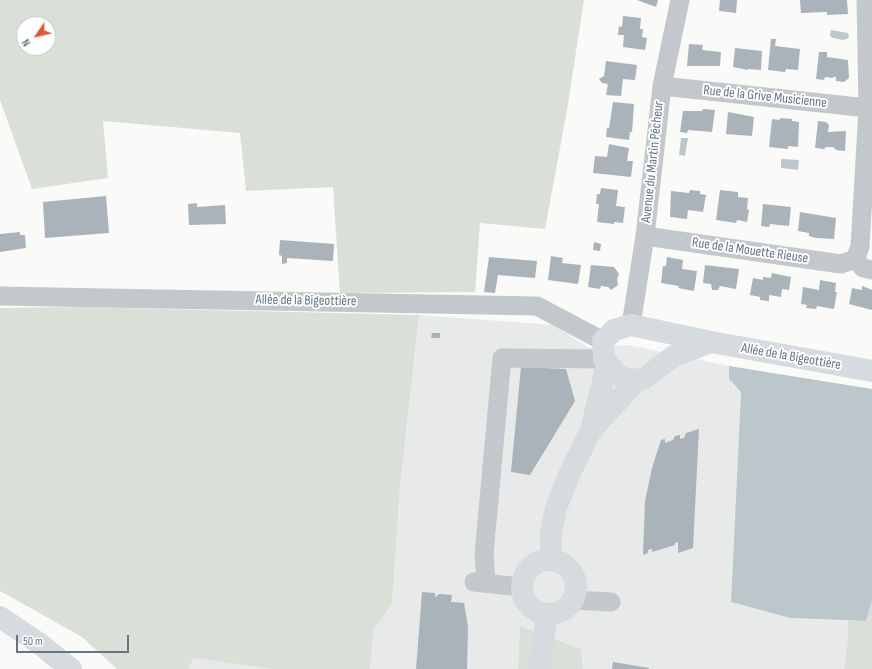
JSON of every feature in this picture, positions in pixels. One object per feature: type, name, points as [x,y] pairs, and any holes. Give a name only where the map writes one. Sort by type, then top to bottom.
[{"type":"main road","name":"Allée de la Bigeottière","points":[[631,325],[711,342],[872,371]]},
{"type":"main road","points":[[550,560],[551,532],[556,508],[569,475],[591,430],[604,355],[614,330],[631,325]]},
{"type":"main road","points":[[604,355],[616,373],[624,378],[637,380],[645,378],[674,356],[711,342]]},
{"type":"main road","points":[[591,430],[637,380]]},
{"type":"main road","points":[[550,560],[563,564],[572,574],[576,582],[576,591],[573,600],[562,610],[547,614],[539,612],[529,605],[523,595],[522,587],[523,578],[534,564],[550,560]]},
{"type":"main road","points":[[538,669],[547,614]]},
{"type":"main road","points":[[0,617],[40,644],[71,669]]},
{"type":"street","name":"Avenue du Martin Pêcheur","points":[[631,325],[646,236],[662,86],[680,0]]},
{"type":"street","points":[[866,0],[868,108],[860,247],[855,259],[863,268],[872,270]]},
{"type":"street","name":"Rue de la Grive Musicienne","points":[[662,86],[868,108]]},
{"type":"street","name":"Rue de la Mouette Rieuse","points":[[646,236],[841,264],[855,259]]},
{"type":"street","name":"Allée de la Bigeottière","points":[[0,296],[537,306],[604,355]]},
{"type":"street","points":[[522,587],[480,582],[484,554],[502,358],[604,355]]},
{"type":"street","points":[[573,600],[611,602]]},
{"type":"shaded area","points":[[0,0],[584,0],[567,110],[545,229],[480,223],[475,292],[340,293],[333,187],[246,191],[240,133],[103,121],[108,178],[32,189],[0,100]]},
{"type":"shaded area","points":[[831,30],[848,33],[849,38],[843,40],[833,38],[830,36]]},
{"type":"shaded area","points":[[681,138],[688,138],[685,156],[679,155]]},
{"type":"shaded area","points":[[781,159],[799,160],[798,170],[781,168]]},
{"type":"shaded area","points":[[81,307],[419,315],[400,487],[392,605],[374,629],[370,669],[272,669],[193,658],[189,669],[117,669],[82,637],[0,591],[0,308]]},
{"type":"shaded area","points":[[419,315],[554,325],[589,348],[629,345],[729,366],[729,379],[741,392],[731,602],[790,618],[848,621],[848,639],[844,669],[583,669],[581,649],[520,626],[518,669],[370,669],[374,629],[392,605],[400,487]]},
{"type":"shaded area","points":[[729,366],[872,389],[872,601],[866,621],[790,618],[731,602],[741,392],[729,379]]},
{"type":"shaded area","points":[[872,601],[872,669],[844,669],[848,639],[848,621],[866,621]]},
{"type":"shaded area","points":[[520,626],[581,649],[583,669],[518,669]]},
{"type":"shaded area","points":[[193,658],[272,669],[189,669]]},
{"type":"building","points":[[637,0],[658,0],[656,7]]},
{"type":"building","points":[[720,0],[737,0],[736,13],[719,11]]},
{"type":"building","points":[[800,0],[847,0],[848,14],[827,15],[827,12],[801,13]]},
{"type":"building","points":[[623,16],[641,18],[640,29],[643,29],[642,37],[647,38],[645,50],[623,47],[624,35],[618,35],[619,26],[622,27]]},
{"type":"building","points":[[771,39],[776,39],[775,46],[800,49],[798,70],[786,69],[785,72],[768,70]]},
{"type":"building","points":[[689,44],[703,45],[702,50],[721,52],[720,66],[687,66]]},
{"type":"building","points":[[735,48],[762,51],[761,70],[748,70],[733,67]]},
{"type":"building","points":[[819,52],[827,52],[827,57],[848,60],[849,78],[844,82],[836,81],[836,77],[825,77],[824,80],[816,79]]},
{"type":"building","points":[[606,61],[637,65],[635,80],[623,79],[621,96],[606,95],[608,84],[602,83],[599,79],[604,76]]},
{"type":"building","points":[[613,102],[634,104],[632,132],[630,132],[629,140],[606,137]]},
{"type":"building","points":[[703,109],[715,110],[712,132],[688,130],[687,133],[680,132],[683,111],[702,111]]},
{"type":"building","points":[[728,112],[754,117],[752,136],[726,134]]},
{"type":"building","points":[[780,118],[792,119],[792,121],[799,122],[798,147],[788,146],[788,149],[769,147],[772,119],[780,120]]},
{"type":"building","points":[[818,121],[826,122],[829,125],[828,132],[846,131],[845,151],[836,150],[833,147],[826,147],[824,149],[815,148]]},
{"type":"building","points":[[609,144],[629,148],[627,161],[633,161],[631,177],[593,173],[595,156],[607,157]]},
{"type":"building","points":[[601,188],[618,190],[616,206],[625,207],[623,223],[614,222],[614,224],[597,222],[599,204],[596,204],[597,194],[600,194]]},
{"type":"building","points":[[690,190],[700,191],[700,194],[706,195],[703,212],[688,210],[687,219],[670,217],[671,191],[689,193]]},
{"type":"building","points":[[720,190],[738,192],[738,197],[748,198],[747,209],[749,210],[747,222],[737,220],[736,223],[716,220]]},
{"type":"building","points":[[106,196],[109,233],[45,238],[43,202]]},
{"type":"building","points":[[197,203],[197,207],[225,205],[226,224],[189,225],[188,204]]},
{"type":"building","points":[[763,204],[791,207],[789,226],[770,224],[769,227],[761,226]]},
{"type":"building","points":[[800,212],[836,218],[834,239],[816,238],[809,236],[809,233],[798,231]]},
{"type":"building","points":[[20,232],[20,235],[25,235],[26,248],[0,252],[0,234]]},
{"type":"building","points":[[280,240],[334,244],[333,261],[287,258],[287,263],[282,264],[282,256],[279,255]]},
{"type":"building","points":[[594,242],[601,244],[600,251],[593,250]]},
{"type":"building","points":[[551,256],[563,258],[562,263],[581,265],[578,284],[548,280]]},
{"type":"building","points":[[489,257],[537,261],[535,278],[498,275],[495,293],[484,292]]},
{"type":"building","points":[[667,257],[683,260],[682,269],[697,271],[694,291],[678,288],[679,286],[661,283],[663,266],[666,266]]},
{"type":"building","points":[[591,265],[614,267],[619,274],[617,279],[618,285],[611,290],[608,287],[601,286],[600,289],[588,287]]},
{"type":"building","points":[[705,265],[739,269],[736,289],[720,286],[718,290],[712,290],[711,284],[703,283]]},
{"type":"building","points":[[772,273],[791,277],[789,290],[782,289],[781,297],[769,295],[769,301],[760,300],[760,297],[750,295],[753,278],[763,280],[763,277],[771,278]]},
{"type":"building","points":[[820,280],[836,283],[835,292],[837,292],[834,309],[817,306],[816,309],[806,308],[807,305],[801,304],[803,287],[819,290]]},
{"type":"building","points":[[862,286],[872,290],[872,310],[849,304],[852,288],[862,290]]},
{"type":"building","points":[[432,333],[440,333],[440,338],[431,338]]},
{"type":"building","points":[[521,367],[566,369],[575,401],[530,475],[511,472]]},
{"type":"building","points":[[699,429],[693,548],[678,553],[678,542],[675,543],[675,545],[652,552],[652,549],[648,550],[648,553],[643,555],[645,501],[652,468],[661,440],[665,439],[665,443],[673,440],[675,436],[680,435],[680,439],[684,438],[686,433]]},
{"type":"building","points":[[422,592],[435,593],[435,597],[439,594],[452,595],[451,602],[464,603],[468,627],[467,669],[416,669]]},
{"type":"building","points":[[613,662],[649,668],[649,669],[612,669]]}]
